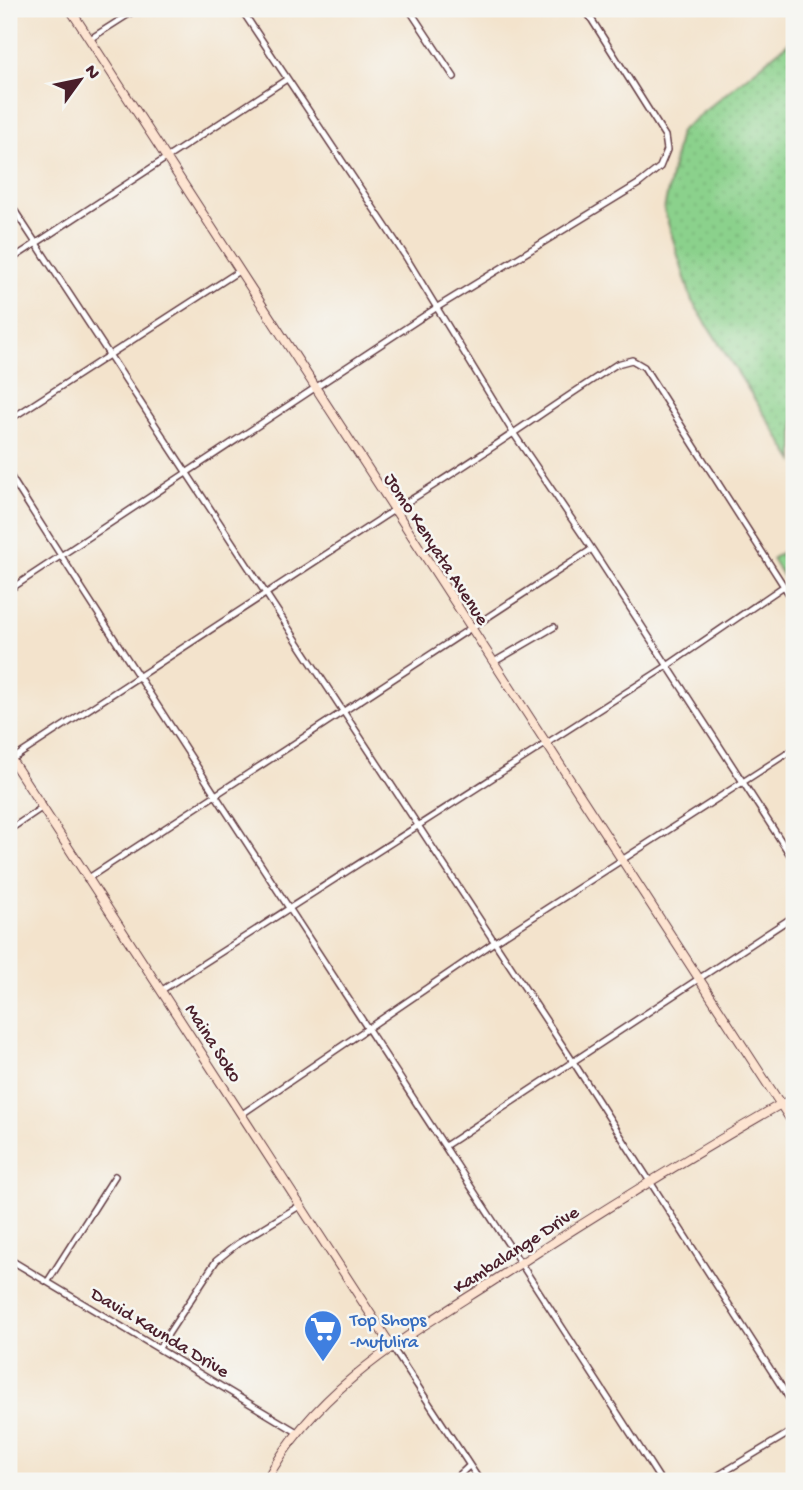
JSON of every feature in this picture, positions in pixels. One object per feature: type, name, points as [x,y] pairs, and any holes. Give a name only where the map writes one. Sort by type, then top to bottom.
[{"type":"street","name":"Jomo Kenyata Avenue","points":[[70,9],[794,1125]]},
{"type":"street","points":[[90,39],[137,9]]},
{"type":"street","points":[[241,9],[436,308],[512,432],[592,549],[794,862]]},
{"type":"street","points":[[409,9],[454,77]]},
{"type":"street","points":[[9,590],[436,308],[595,212],[660,167],[667,150],[665,136],[585,9]]},
{"type":"street","points":[[9,261],[287,79]]},
{"type":"street","points":[[9,202],[572,1060],[794,1406]]},
{"type":"street","points":[[9,421],[239,271]]},
{"type":"street","points":[[10,758],[394,510],[453,475],[512,432],[617,364],[632,360],[643,367],[794,602]]},
{"type":"street","points":[[9,474],[137,676],[522,1262],[662,1481]]},
{"type":"street","points":[[87,878],[592,549]]},
{"type":"street","points":[[162,990],[667,666],[784,586]]},
{"type":"street","points":[[494,662],[554,627]]},
{"type":"street","points":[[242,1114],[493,943],[794,749]]},
{"type":"street","name":"Maina Soko","points":[[10,758],[392,1347]]},
{"type":"street","points":[[9,831],[43,807]]},
{"type":"street","points":[[445,1146],[794,916]]},
{"type":"street","points":[[780,1104],[794,1095]]},
{"type":"street","name":"Kambalange Drive","points":[[266,1481],[297,1432],[327,1399],[392,1347],[649,1180],[780,1104]]},
{"type":"street","points":[[48,1281],[114,1176]]},
{"type":"street","points":[[159,1348],[216,1261],[237,1244],[301,1205]]},
{"type":"street","name":"David Kaunda Drive","points":[[9,1259],[297,1432]]},
{"type":"street","points":[[392,1347],[480,1481]]},
{"type":"street","points":[[709,1481],[794,1430]]},
{"type":"street","points":[[453,1481],[469,1466]]},
{"type":"green space","points":[[794,38],[794,461],[692,301],[664,210],[680,131]]},
{"type":"green space","points":[[794,544],[794,594],[772,559]]},
{"type":"place","name":"Top Shops -Mufulira","points":[[323,1363]]}]
